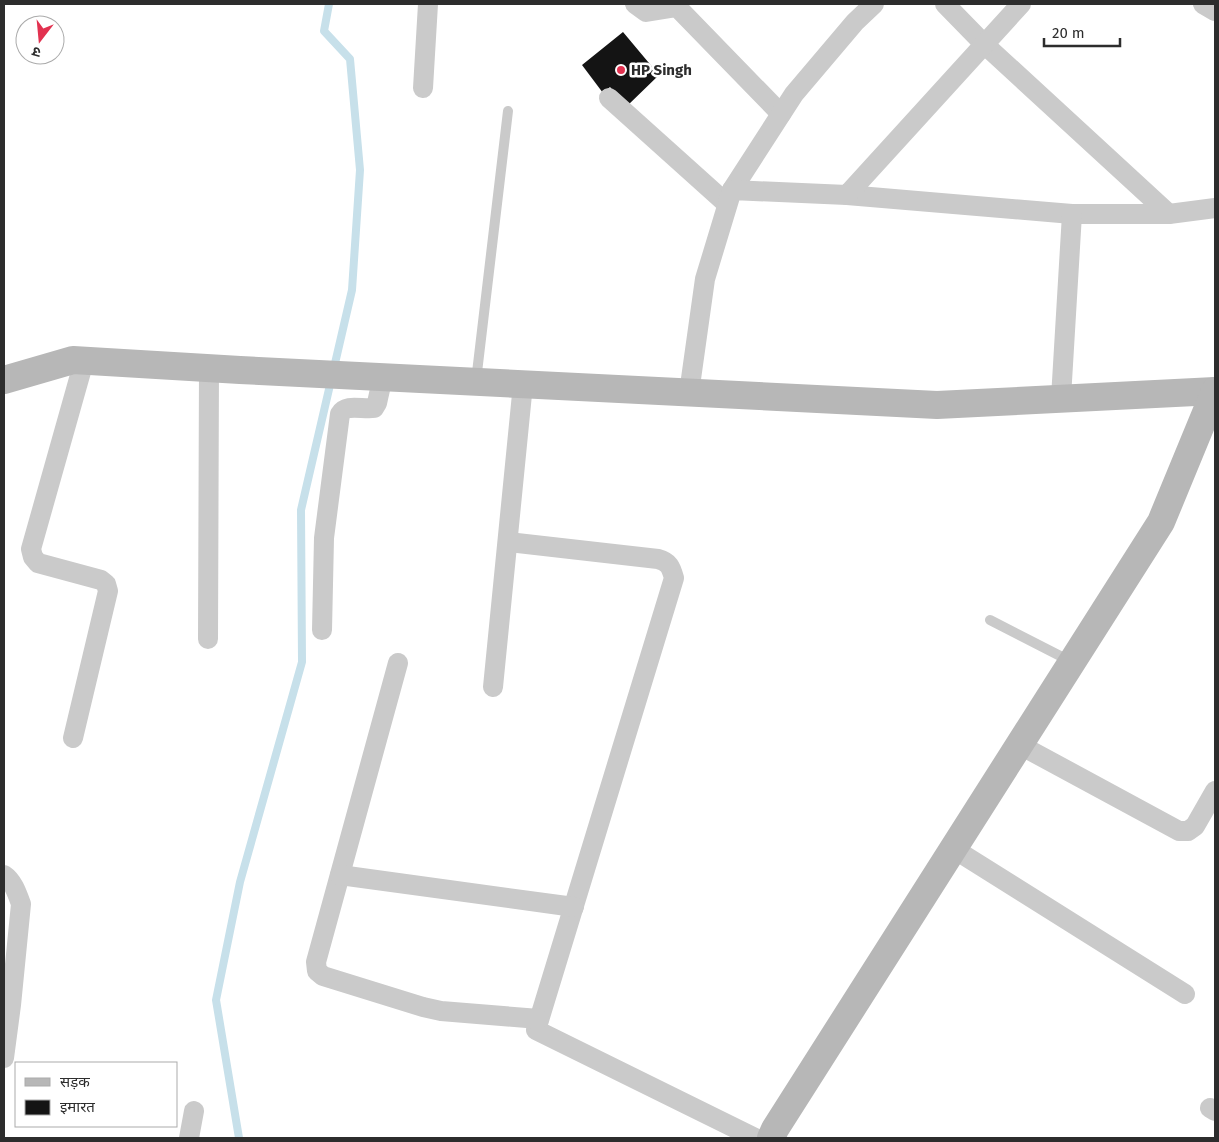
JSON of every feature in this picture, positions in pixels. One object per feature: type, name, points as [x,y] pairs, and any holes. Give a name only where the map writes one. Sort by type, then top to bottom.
[{"type":"main road","points":[[4,380],[73,360],[84,360],[240,370],[937,404],[1215,391],[1161,522],[771,1138]]},
{"type":"street","points":[[422,88],[428,4]]},
{"type":"street","points":[[635,4],[646,12],[677,7],[781,114]]},
{"type":"street","points":[[689,393],[705,279],[729,197],[794,94],[855,22],[874,4]]},
{"type":"street","points":[[945,4],[984,44],[1169,214]]},
{"type":"street","points":[[847,196],[1021,4]]},
{"type":"street","points":[[1203,4],[1215,11]]},
{"type":"street","points":[[609,98],[729,197],[847,196],[1072,214],[1169,214],[1215,208]]},
{"type":"street","points":[[1061,398],[1072,214]]},
{"type":"street","points":[[73,738],[108,591],[106,584],[101,580],[38,563],[33,558],[31,549],[84,360]]},
{"type":"street","points":[[208,639],[209,368]]},
{"type":"street","points":[[322,630],[324,538],[340,414],[342,410],[347,408],[374,408],[380,376]]},
{"type":"street","points":[[493,687],[523,384]]},
{"type":"street","points":[[508,542],[658,558],[670,566],[674,578],[536,1030],[755,1138]]},
{"type":"street","points":[[398,664],[316,962],[317,971],[323,976],[441,1011],[539,1019]]},
{"type":"street","points":[[1020,745],[1179,831],[1188,832],[1195,826],[1215,791]]},
{"type":"street","points":[[954,849],[1185,994]]},
{"type":"street","points":[[340,874],[574,907]]},
{"type":"street","points":[[4,875],[16,890],[21,904],[4,1058]]},
{"type":"street","points":[[189,1138],[194,1111]]},
{"type":"lane","points":[[476,381],[508,112]]},
{"type":"lane","points":[[990,620],[1072,662]]},
{"type":"building","name":"HP Singh","points":[[623,32],[659,75],[627,106],[610,87],[603,93],[582,65]]},
{"type":"waterway","points":[[239,1138],[216,1000],[240,882],[302,662],[301,510],[352,290],[360,170],[350,59],[324,31],[329,4]]},
{"type":"place","name":"HP Singh","points":[[621,70]]}]
